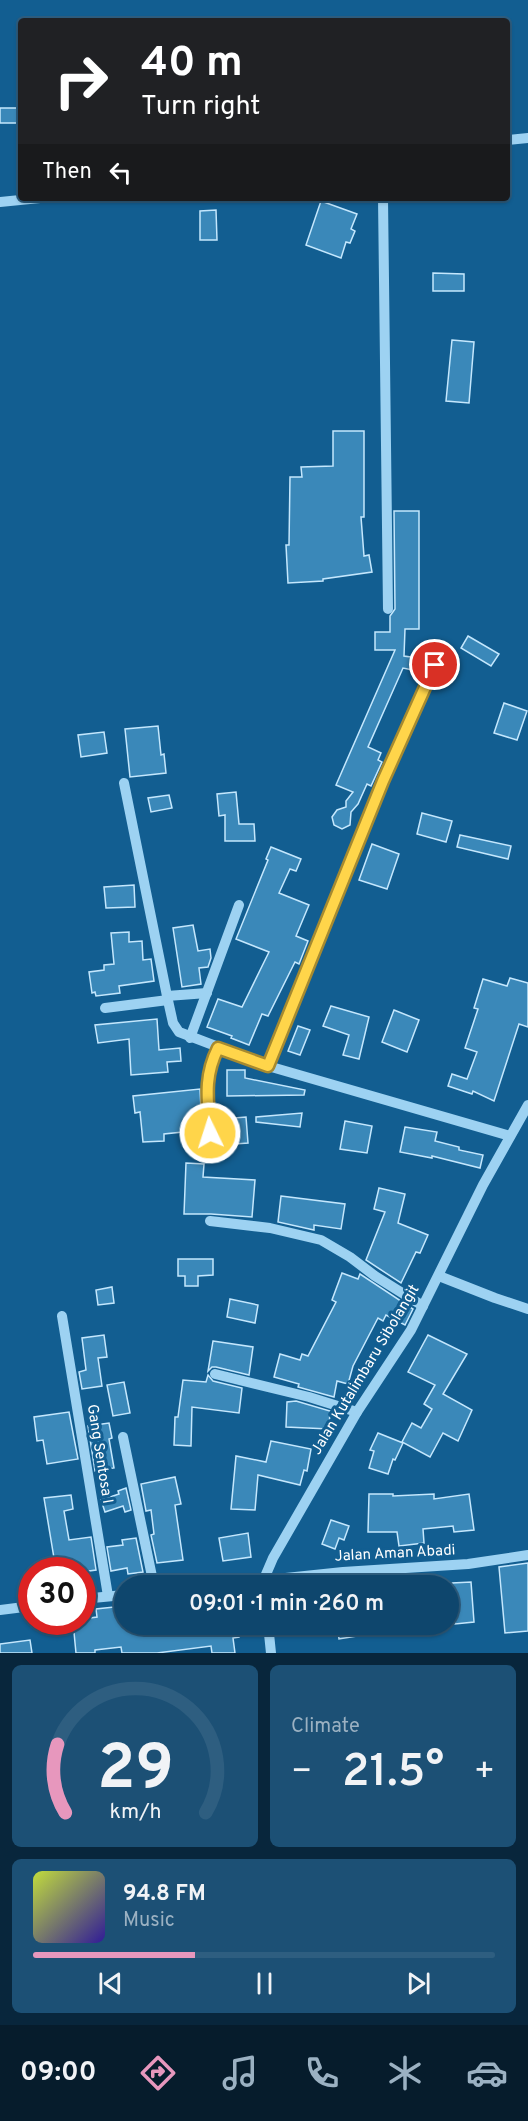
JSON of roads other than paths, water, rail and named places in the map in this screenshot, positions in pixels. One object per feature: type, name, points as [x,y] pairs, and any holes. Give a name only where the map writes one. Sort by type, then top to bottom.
[{"type":"street","points":[[510,140],[528,138]]},
{"type":"street","points":[[0,202],[18,200]]},
{"type":"street","points":[[383,201],[388,609]]},
{"type":"street","points":[[268,1066],[383,781],[435,665]]},
{"type":"street","points":[[124,783],[167,998],[173,1023],[179,1032],[268,1066],[510,1136]]},
{"type":"street","points":[[190,1038],[239,905]]},
{"type":"street","points":[[105,1008],[207,993]]},
{"type":"street","points":[[210,1133],[207,1083],[211,1063],[218,1048]]},
{"type":"street","name":"Jalan Kutalimbaru Sibolangit","points":[[267,1575],[273,1558],[357,1412],[411,1330],[483,1185],[528,1105]]},
{"type":"street","points":[[210,1221],[270,1228],[321,1240],[423,1306]]},
{"type":"street","points":[[439,1276],[528,1309]]},
{"type":"street","name":"Gang Sentosa I","points":[[62,1316],[108,1596]]},
{"type":"street","points":[[215,1374],[309,1397],[357,1412]]},
{"type":"street","points":[[123,1437],[152,1575]]},
{"type":"street","name":"Jalan Aman Abadi","points":[[320,1575],[468,1564],[528,1556]]},
{"type":"street","points":[[96,1597],[114,1595]]},
{"type":"street","points":[[0,1610],[18,1608]]},
{"type":"street","points":[[269,1635],[271,1653]]}]
